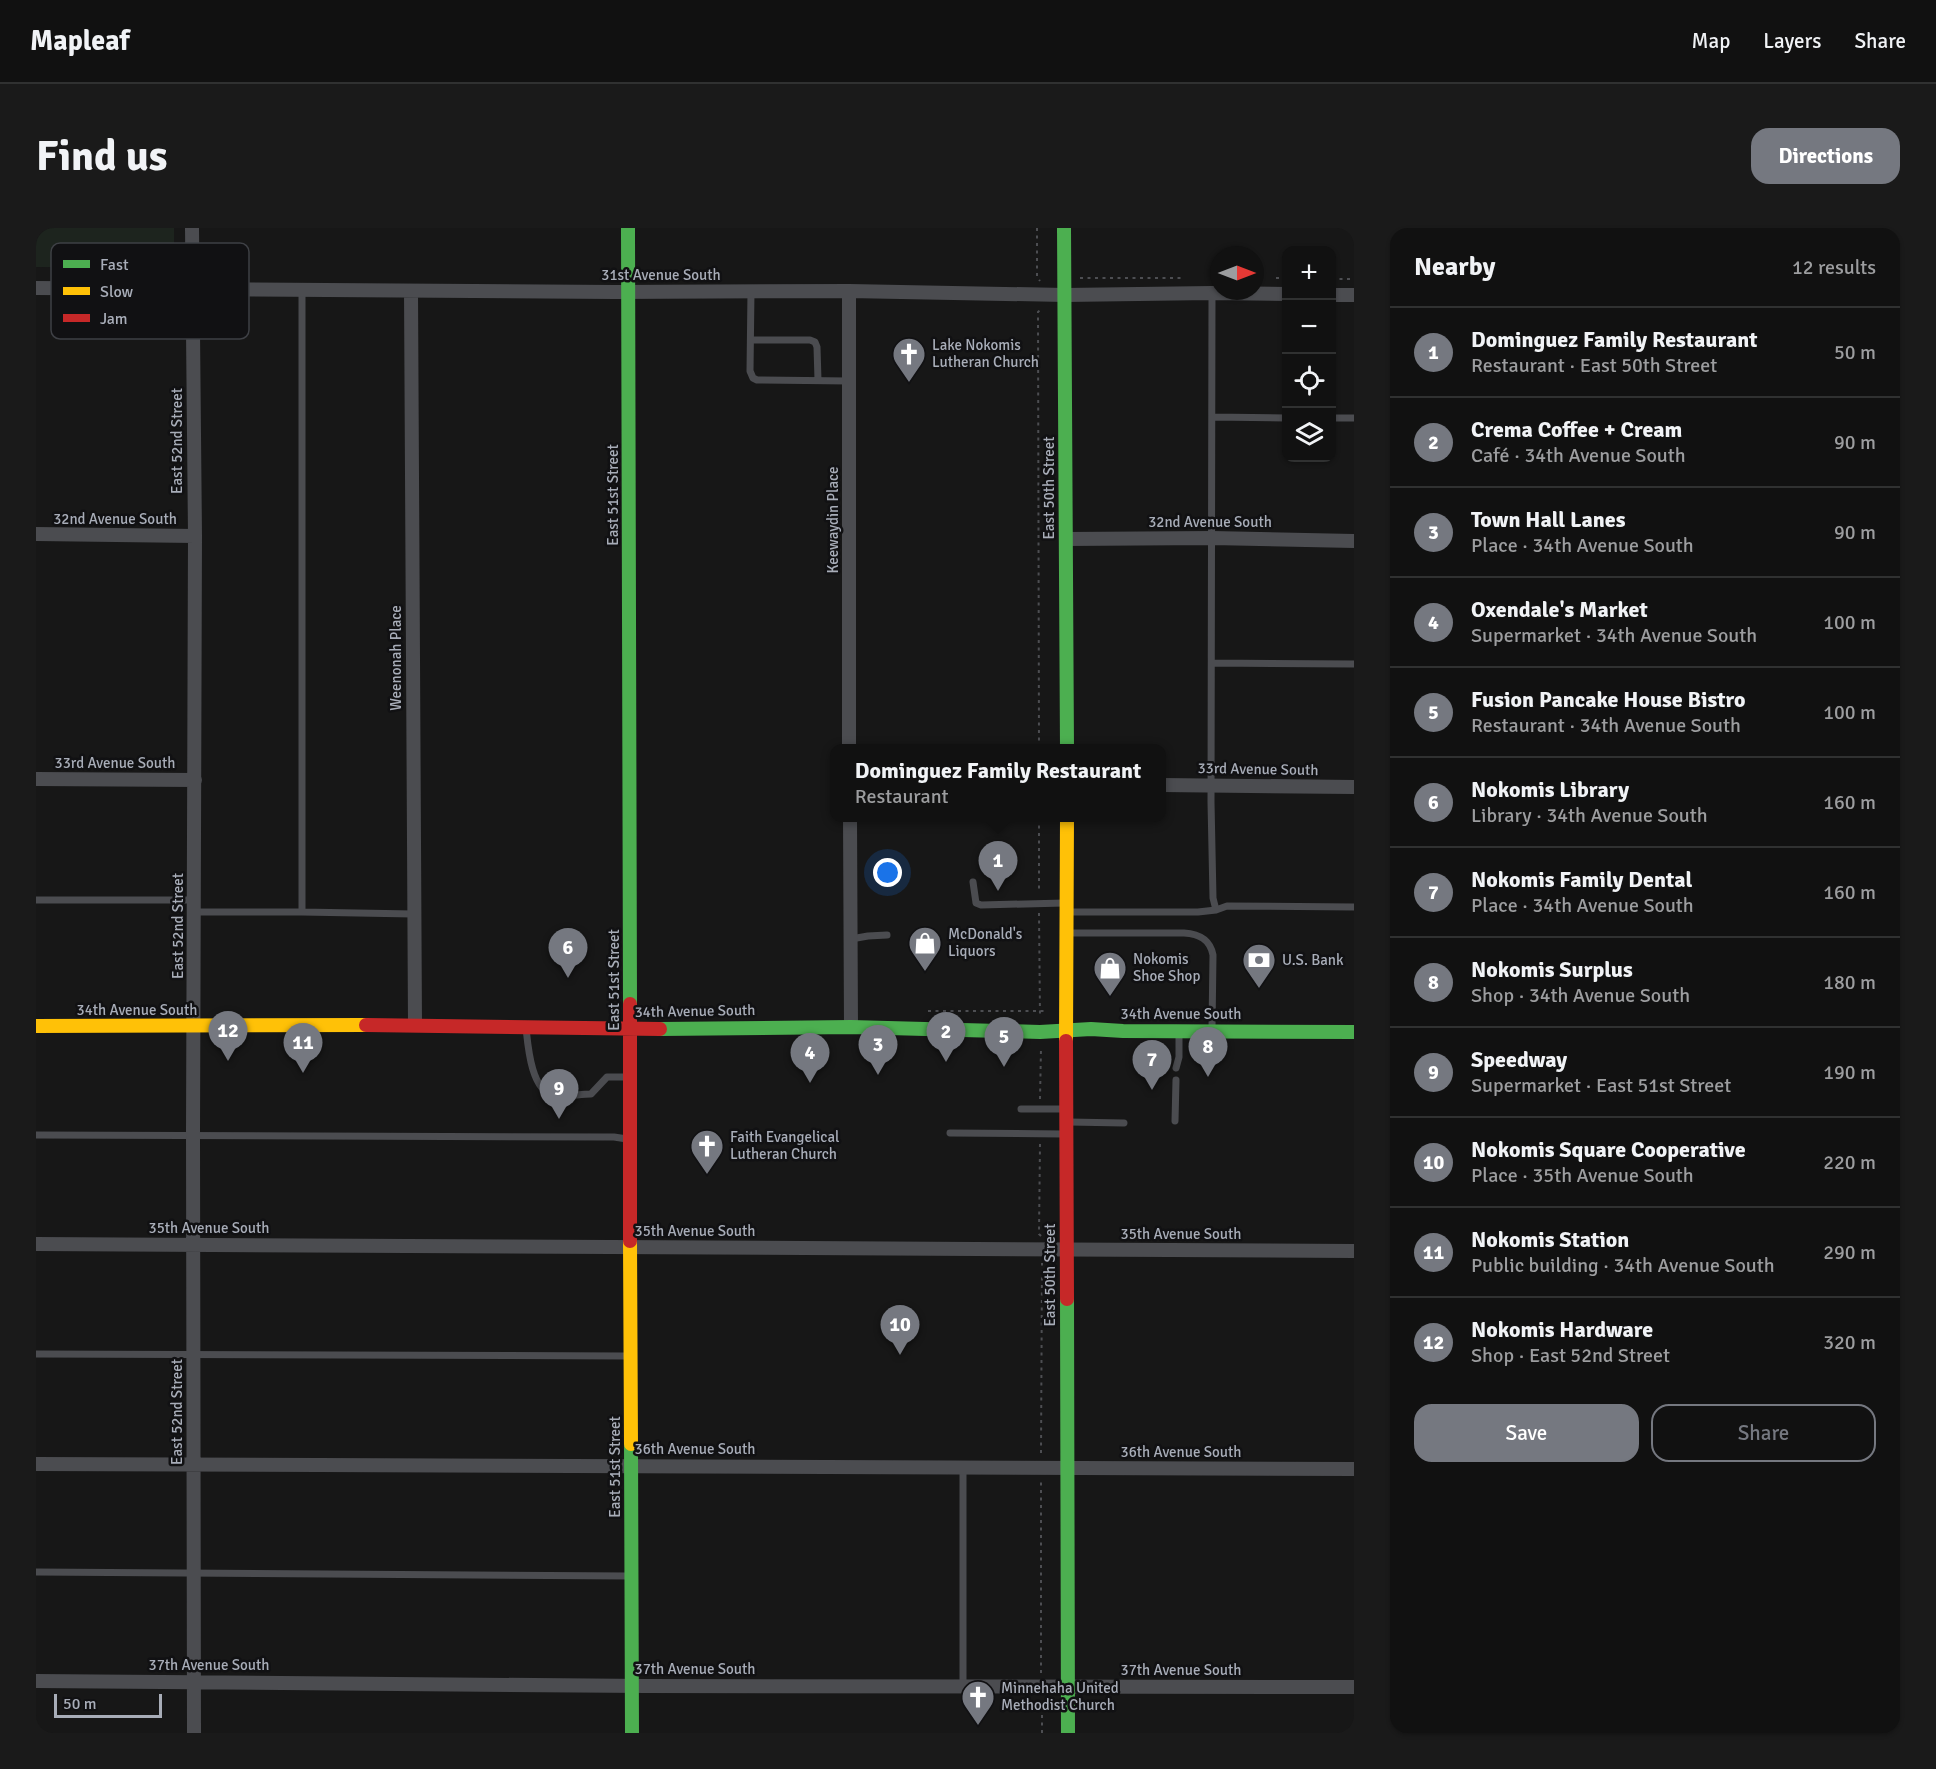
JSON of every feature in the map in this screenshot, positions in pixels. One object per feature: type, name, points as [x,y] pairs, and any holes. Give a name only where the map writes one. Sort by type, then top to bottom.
[{"type":"street","name":"East 52nd Street","points":[[192,228],[192,243]]},
{"type":"street","name":"East 51st Street","points":[[628,228],[632,1733]]},
{"type":"street","name":"East 50th Street","points":[[1064,228],[1067,744]]},
{"type":"street","name":"31st Avenue South","points":[[36,288],[51,288]]},
{"type":"street","name":"31st Avenue South","points":[[249,289],[849,291],[1065,295],[1210,293]]},
{"type":"street","name":"Weenonah Place","points":[[411,291],[415,1025]]},
{"type":"street","name":"Keewaydin Place","points":[[849,291],[849,744]]},
{"type":"street","name":"31st Avenue South","points":[[1264,294],[1282,294]]},
{"type":"street","points":[[1336,295],[1354,295]]},
{"type":"street","name":"East 52nd Street","points":[[193,339],[194,1733]]},
{"type":"street","name":"32nd Avenue South","points":[[36,534],[195,536]]},
{"type":"street","name":"32nd Avenue South","points":[[1066,539],[1212,538],[1354,541]]},
{"type":"street","name":"33rd Avenue South","points":[[36,779],[195,780]]},
{"type":"street","name":"33rd Avenue South","points":[[1166,785],[1354,787]]},
{"type":"street","points":[[849,822],[851,1027]]},
{"type":"street","name":"East 50th Street","points":[[1067,822],[1068,1733]]},
{"type":"street","name":"34th Avenue South","points":[[36,1026],[415,1025],[630,1029],[851,1027],[1040,1032],[1066,1030],[1354,1032]]},
{"type":"street","name":"35th Avenue South","points":[[36,1244],[1354,1251]]},
{"type":"street","name":"36th Avenue South","points":[[36,1464],[1354,1469]]},
{"type":"street","name":"37th Avenue South","points":[[36,1681],[1354,1687]]},
{"type":"lane","points":[[302,289],[302,912]]},
{"type":"lane","points":[[751,291],[750,371],[753,378],[757,380],[849,381]]},
{"type":"lane","points":[[1212,300],[1212,785],[1213,898],[1216,910]]},
{"type":"lane","points":[[751,340],[810,340],[815,342],[818,380]]},
{"type":"lane","points":[[1212,417],[1282,418]]},
{"type":"lane","points":[[1336,418],[1354,418]]},
{"type":"lane","points":[[1212,663],[1354,664]]},
{"type":"lane","points":[[973,882],[976,903],[981,905],[1039,903],[1067,907],[1198,912],[1227,906],[1354,908]]},
{"type":"lane","points":[[36,900],[302,912],[413,914]]},
{"type":"lane","points":[[1066,933],[1184,933],[1197,935],[1206,940],[1213,955],[1212,1031]]},
{"type":"lane","points":[[850,939],[887,935]]},
{"type":"lane","points":[[525,1026],[532,1070],[546,1092],[554,1096],[591,1094],[607,1077],[629,1077]]},
{"type":"lane","points":[[1176,1068],[1179,1057],[1179,1031]]},
{"type":"lane","points":[[1175,1121],[1176,1080]]},
{"type":"lane","points":[[1022,1109],[1066,1122]]},
{"type":"lane","points":[[950,1133],[1066,1122],[1124,1123]]},
{"type":"lane","points":[[36,1135],[193,1134],[614,1137],[630,1139]]},
{"type":"lane","points":[[36,1354],[631,1356]]},
{"type":"lane","points":[[963,1467],[963,1685]]},
{"type":"lane","points":[[36,1572],[632,1576]]},
{"type":"path","points":[[1037,228],[1037,277],[1041,283]]},
{"type":"path","points":[[1080,278],[1184,278]]},
{"type":"path","points":[[1336,279],[1354,279]]},
{"type":"path","points":[[1039,744],[1038,312],[1040,310]]},
{"type":"path","points":[[1039,822],[1040,1020]]},
{"type":"path","points":[[923,1011],[1054,1012]]},
{"type":"path","points":[[1041,1458],[1042,1261]]},
{"type":"path","points":[[1041,1481],[1040,1672],[1044,1673]]},
{"type":"path","points":[[1042,1733],[1042,1705],[1044,1704]]},
{"type":"shaded area","points":[[36,228],[174,228],[174,243],[51,243],[51,267],[36,267]]},
{"type":"traffic: fast","points":[[628,228],[630,1004]]},
{"type":"traffic: fast","points":[[1064,228],[1067,744]]},
{"type":"traffic: fast","points":[[660,1029],[851,1027],[1040,1032],[1091,1029],[1354,1032]]},
{"type":"traffic: fast","points":[[1067,1299],[1068,1733]]},
{"type":"traffic: fast","points":[[631,1444],[632,1733]]},
{"type":"traffic: slow","points":[[1066,1041],[1067,822]]},
{"type":"traffic: slow","points":[[36,1026],[366,1025]]},
{"type":"traffic: slow","points":[[630,1241],[631,1444]]},
{"type":"traffic: jam","points":[[630,1004],[630,1241]]},
{"type":"traffic: jam","points":[[366,1025],[660,1029]]},
{"type":"traffic: jam","points":[[1066,1041],[1067,1299]]},
{"type":"place","name":"Lake Nokomis Lutheran Church","points":[[909,383]]},
{"type":"place","name":"Dominguez Family Restaurant","points":[[998,891]]},
{"type":"place","name":"McDonald's Liquors","points":[[925,972]]},
{"type":"place","name":"Nokomis Library","points":[[568,978]]},
{"type":"place","name":"U.S. Bank","points":[[1259,989]]},
{"type":"place","name":"Nokomis Shoe Shop","points":[[1110,997]]},
{"type":"place","name":"Nokomis Hardware","points":[[228,1061]]},
{"type":"place","name":"Crema Coffee + Cream","points":[[946,1062]]},
{"type":"place","name":"Fusion Pancake House Bistro","points":[[1004,1067]]},
{"type":"place","name":"Nokomis Station","points":[[303,1073]]},
{"type":"place","name":"Town Hall Lanes","points":[[878,1075]]},
{"type":"place","name":"Nokomis Surplus","points":[[1208,1077]]},
{"type":"place","name":"Oxendale's Market","points":[[810,1083]]},
{"type":"place","name":"Nokomis Family Dental","points":[[1152,1090]]},
{"type":"place","name":"Speedway","points":[[559,1119]]},
{"type":"place","name":"Faith Evangelical Lutheran Church","points":[[707,1175]]},
{"type":"place","name":"Nokomis Square Cooperative","points":[[900,1355]]},
{"type":"place","name":"Minnehaha United Methodist Church","points":[[978,1726]]}]
